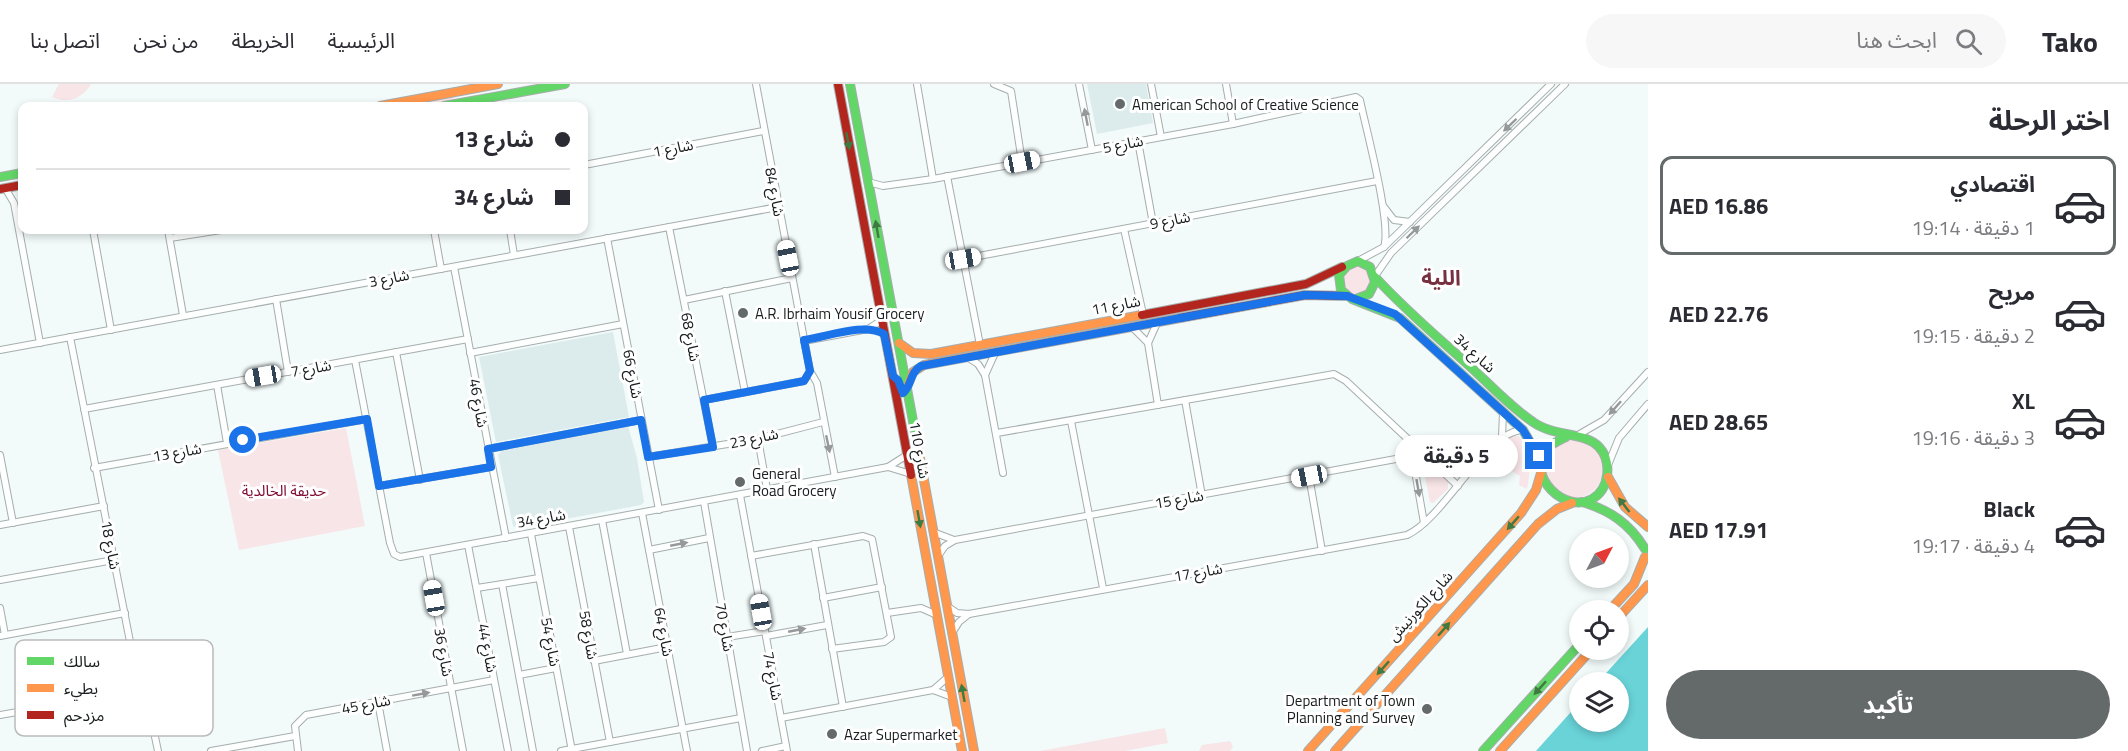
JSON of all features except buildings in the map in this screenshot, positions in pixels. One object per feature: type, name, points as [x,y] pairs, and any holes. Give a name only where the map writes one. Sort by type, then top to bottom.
[{"type":"street","points":[[401,102],[498,84]]},
{"type":"street","points":[[479,102],[565,84]]},
{"type":"street","name":"شارع 84","points":[[756,84],[763,131],[810,371],[816,383],[835,477]]},
{"type":"street","name":"شارع 110","points":[[838,84],[960,749]]},
{"type":"street","name":"شارع 110","points":[[850,84],[974,751]]},
{"type":"street","points":[[917,84],[933,179]]},
{"type":"street","points":[[994,84],[999,88],[1009,88],[1012,93],[1022,162]]},
{"type":"street","points":[[1079,84],[1092,150]]},
{"type":"street","points":[[1151,84],[1161,136]]},
{"type":"street","points":[[1226,84],[1233,124]]},
{"type":"street","points":[[1551,84],[1384,247],[1342,267],[1338,280],[1340,289],[1347,296],[1356,299],[1365,297],[1372,291],[1375,276],[1391,253],[1565,84]]},
{"type":"street","name":"شارع 5","points":[[868,182],[883,186],[933,179],[1233,124],[1353,97],[1360,100],[1377,181]]},
{"type":"street","name":"شارع 1","points":[[588,164],[763,131]]},
{"type":"street","points":[[1138,141],[1154,224]]},
{"type":"street","points":[[0,177],[18,174]]},
{"type":"street","points":[[2,187],[18,176]]},
{"type":"street","points":[[947,176],[980,345]]},
{"type":"street","points":[[1377,181],[1387,232],[1384,247]]},
{"type":"street","name":"شارع 9","points":[[963,259],[1377,181]]},
{"type":"street","points":[[2,187],[18,186]]},
{"type":"street","points":[[871,197],[883,186]]},
{"type":"street","points":[[2,187],[14,203],[18,225]]},
{"type":"street","points":[[14,203],[18,193]]},
{"type":"street","points":[[1381,198],[1391,218],[1410,222]]},
{"type":"street","name":"شارع 3","points":[[0,350],[778,207]]},
{"type":"street","name":"شارع 68","points":[[669,227],[713,447]]},
{"type":"street","points":[[1124,229],[1143,314]]},
{"type":"street","points":[[20,234],[40,343]]},
{"type":"street","points":[[94,234],[111,330]]},
{"type":"street","points":[[169,234],[183,315]]},
{"type":"street","points":[[170,238],[196,234]]},
{"type":"street","points":[[435,234],[441,269]]},
{"type":"street","points":[[511,234],[514,255]]},
{"type":"street","name":"شارع 66","points":[[607,238],[659,510]]},
{"type":"street","points":[[871,260],[878,263],[884,291],[890,298]]},
{"type":"street","points":[[1358,261],[1367,264],[1375,276]]},
{"type":"street","name":"شارع 46","points":[[454,267],[506,538]]},
{"type":"street","name":"شارع 11","points":[[898,341],[907,351],[916,355],[980,345],[1311,282],[1342,267]]},
{"type":"street","name":"شارع 34","points":[[1375,276],[1396,300],[1528,419],[1546,430],[1571,436]]},
{"type":"street","points":[[684,300],[792,278]]},
{"type":"street","points":[[725,291],[745,392]]},
{"type":"street","points":[[1210,313],[1216,307],[1248,301],[1250,294]]},
{"type":"street","name":"شارع 11","points":[[907,390],[911,376],[918,368],[967,357],[1312,294],[1347,296]]},
{"type":"street","points":[[276,299],[288,372]]},
{"type":"street","name":"شارع 34","points":[[1356,299],[1383,308],[1400,318],[1523,430],[1541,468]]},
{"type":"street","points":[[804,340],[868,329],[882,320]]},
{"type":"street","points":[[1156,323],[1148,343],[1158,405]]},
{"type":"street","points":[[470,353],[623,324]]},
{"type":"street","points":[[1132,327],[1148,343]]},
{"type":"street","points":[[868,329],[884,334]]},
{"type":"street","points":[[1027,347],[1033,340],[1054,335],[1059,330]]},
{"type":"street","name":"شارع 18","points":[[70,337],[94,468],[131,640]]},
{"type":"street","name":"شارع 7","points":[[84,409],[468,339]]},
{"type":"street","points":[[396,352],[420,480]]},
{"type":"street","points":[[985,375],[995,353]]},
{"type":"street","points":[[967,357],[978,364],[985,375],[1004,472]]},
{"type":"street","name":"شارع 34","points":[[355,360],[393,552],[402,557],[888,467],[907,455]]},
{"type":"street","points":[[704,400],[804,381],[810,371]]},
{"type":"street","points":[[1619,600],[1634,584],[1646,552],[1631,529],[1619,518],[1598,506],[1577,503],[1551,494],[1541,468],[1550,446],[1604,420],[1648,372]]},
{"type":"street","points":[[997,433],[1334,374],[1346,381],[1458,486]]},
{"type":"street","points":[[893,376],[898,380],[901,392],[907,390]]},
{"type":"street","points":[[217,385],[227,443]]},
{"type":"street","points":[[1185,400],[1202,496]]},
{"type":"street","points":[[1335,751],[1538,524],[1557,509],[1599,493],[1608,477],[1608,465],[1619,438],[1648,404]]},
{"type":"street","points":[[1503,413],[1502,437],[1523,430]]},
{"type":"street","name":"شارع 13","points":[[94,468],[367,419]]},
{"type":"street","points":[[488,449],[641,420]]},
{"type":"street","points":[[1071,421],[1103,588]]},
{"type":"street","name":"شارع 23","points":[[648,457],[758,439],[823,422]]},
{"type":"street","points":[[1571,436],[1589,439],[1600,447],[1608,465]]},
{"type":"street","name":"شارع 17","points":[[969,614],[1103,588],[1407,535],[1424,523],[1502,437]]},
{"type":"street","points":[[758,439],[767,489]]},
{"type":"street","points":[[1408,440],[1409,450],[1404,458],[1415,471],[1424,523]]},
{"type":"street","name":"شارع 15","points":[[955,540],[1423,454]]},
{"type":"street","points":[[0,455],[13,523]]},
{"type":"street","points":[[379,486],[491,467]]},
{"type":"street","name":"شارع 34","points":[[888,467],[911,474]]},
{"type":"street","name":"شارع الكورنيش","points":[[1308,751],[1521,513],[1536,490],[1541,468]]},
{"type":"street","points":[[1309,476],[1322,551]]},
{"type":"street","points":[[1608,477],[1625,507],[1648,526]]},
{"type":"street","name":"شارع 74","points":[[740,495],[786,749]]},
{"type":"street","name":"شارع 70","points":[[704,502],[747,751]]},
{"type":"street","points":[[0,525],[104,506]]},
{"type":"street","name":"شارع 64","points":[[642,513],[687,751]]},
{"type":"street","points":[[602,520],[627,654]]},
{"type":"street","name":"شارع 58","points":[[569,527],[610,742]]},
{"type":"street","points":[[933,532],[955,540],[938,556]]},
{"type":"street","name":"شارع 54","points":[[531,534],[572,750]]},
{"type":"street","points":[[751,556],[863,536],[873,541],[889,627],[886,637],[880,642],[832,649]]},
{"type":"street","points":[[649,549],[709,538]]},
{"type":"street","points":[[814,544],[843,707]]},
{"type":"street","name":"شارع 44","points":[[468,545],[508,751]]},
{"type":"street","name":"شارع 36","points":[[426,553],[463,751]]},
{"type":"street","points":[[0,580],[114,560]]},
{"type":"street","points":[[477,588],[539,578]]},
{"type":"street","points":[[502,584],[533,751]]},
{"type":"street","points":[[1629,606],[1648,585]]},
{"type":"street","points":[[823,598],[882,587]]},
{"type":"street","points":[[921,608],[933,597]]},
{"type":"street","points":[[947,606],[957,613],[969,614]]},
{"type":"street","points":[[0,608],[2,635],[125,613]]},
{"type":"street","points":[[887,613],[921,608],[937,615]]},
{"type":"street","points":[[952,633],[958,622],[969,614]]},
{"type":"street","points":[[727,637],[827,625]]},
{"type":"street","points":[[594,661],[667,647]]},
{"type":"street","points":[[1483,751],[1569,656]]},
{"type":"street","points":[[1500,751],[1582,660]]},
{"type":"street","points":[[519,675],[556,668]]},
{"type":"street","points":[[781,718],[933,690],[948,677]]},
{"type":"street","name":"شارع 45","points":[[295,736],[295,726],[306,715],[494,680]]},
{"type":"street","points":[[933,690],[952,698]]},
{"type":"street","points":[[378,702],[387,751]]},
{"type":"street","points":[[0,715],[15,712]]},
{"type":"street","points":[[561,751],[741,718]]},
{"type":"street","name":"شارع 18","points":[[155,736],[158,751]]},
{"type":"street","points":[[211,751],[295,736],[298,751]]},
{"type":"street","points":[[762,751],[786,749]]},
{"type":"shaded area","name":"American School of Creative Science","points":[[1087,84],[1146,84],[1153,123],[1097,134]]},
{"type":"shaded area","points":[[613,332],[629,417],[496,442],[479,357]]},
{"type":"shaded area","points":[[628,426],[637,458],[644,502],[641,505],[517,528],[513,526],[498,455],[501,451]]},
{"type":"green space","points":[[59,84],[91,84],[79,97],[64,100],[52,97]]},
{"type":"green space","points":[[453,97],[454,101],[445,102],[427,102]]},
{"type":"green space","points":[[1356,266],[1366,270],[1370,280],[1366,290],[1356,294],[1346,290],[1342,280],[1346,270]]},
{"type":"green space","name":"حديقة الخالدية","points":[[346,428],[365,526],[239,550],[218,450]]},
{"type":"green space","points":[[1511,436],[1519,436],[1526,448],[1529,468],[1527,489],[1519,485],[1520,476],[1494,460],[1509,444],[1505,440]]},
{"type":"green space","points":[[1574,440],[1585,442],[1598,453],[1603,469],[1601,480],[1590,493],[1574,498],[1563,496],[1550,485],[1545,469],[1547,458],[1558,445]]},
{"type":"green space","points":[[1417,458],[1428,461],[1429,465],[1448,481],[1448,489],[1433,503],[1430,502],[1424,471],[1415,460]]},
{"type":"green space","points":[[1165,728],[1168,743],[1125,751],[1040,751]]},
{"type":"green space","points":[[1230,741],[1233,747],[1230,751],[1199,751],[1202,745]]},
{"type":"water","points":[[1648,627],[1648,751],[1536,751],[1569,714],[1569,732],[1629,732],[1629,672],[1607,672],[1618,660],[1629,660],[1629,648]]},
{"type":"traffic: fast","points":[[466,102],[565,84]]},
{"type":"traffic: fast","points":[[850,84],[916,437]]},
{"type":"traffic: fast","points":[[0,177],[18,174]]},
{"type":"traffic: fast","points":[[1356,299],[1369,294],[1375,282],[1370,267],[1358,261],[1347,266],[1339,275],[1341,290],[1352,299],[1400,318],[1523,430],[1542,463]]},
{"type":"traffic: fast","points":[[1375,277],[1411,314],[1525,416],[1541,427],[1586,439],[1599,447],[1606,460],[1606,482],[1603,489],[1592,499],[1581,502],[1570,501],[1560,497],[1544,481],[1541,470],[1547,449],[1566,437]]},
{"type":"traffic: fast","points":[[1582,502],[1602,509],[1618,519],[1633,532],[1645,549]]},
{"type":"traffic: fast","points":[[1483,751],[1569,656]]},
{"type":"traffic: slow","points":[[401,102],[498,84]]},
{"type":"traffic: slow","points":[[899,343],[913,353],[931,354],[1142,315]]},
{"type":"traffic: slow","points":[[907,387],[913,372],[924,365],[1180,318]]},
{"type":"traffic: slow","points":[[916,437],[974,751]]},
{"type":"traffic: slow","points":[[1308,751],[1521,513],[1536,490],[1541,473]]},
{"type":"traffic: slow","points":[[911,475],[962,751]]},
{"type":"traffic: slow","points":[[1608,477],[1625,507],[1648,527]]},
{"type":"traffic: slow","points":[[1335,751],[1538,524],[1557,509],[1572,503]]},
{"type":"traffic: slow","points":[[1619,600],[1634,584],[1645,557]]},
{"type":"traffic: slow","points":[[1629,606],[1648,585]]},
{"type":"traffic: slow","points":[[1500,751],[1582,660]]},
{"type":"traffic: jam","points":[[838,84],[911,475]]},
{"type":"traffic: jam","points":[[0,189],[18,186]]},
{"type":"traffic: jam","points":[[1142,315],[1306,284],[1342,267]]},
{"type":"traffic: jam","points":[[1180,318],[1305,295],[1347,296]]},
{"type":"place","name":"American School of Creative Science","points":[[1120,104]]},
{"type":"place","name":"A.R. Ibrhaim Yousif Grocery","points":[[743,313]]},
{"type":"place","name":"General Road Grocery","points":[[740,482]]},
{"type":"place","name":"Department of Town Planning and Survey","points":[[1427,709]]},
{"type":"place","name":"Azar Supermarket","points":[[832,734]]},
{"type":"district","name":"اللية","points":[[1441,277]]},
{"type":"route","points":[[243,440],[367,419],[379,486],[491,467],[488,449],[641,420],[648,457],[713,447],[704,400],[804,381],[810,374],[804,340],[868,329],[881,332],[884,334],[893,376],[898,380],[903,393],[907,390],[913,372],[921,366],[1326,293],[1347,296],[1395,314],[1523,430],[1539,456]]}]
